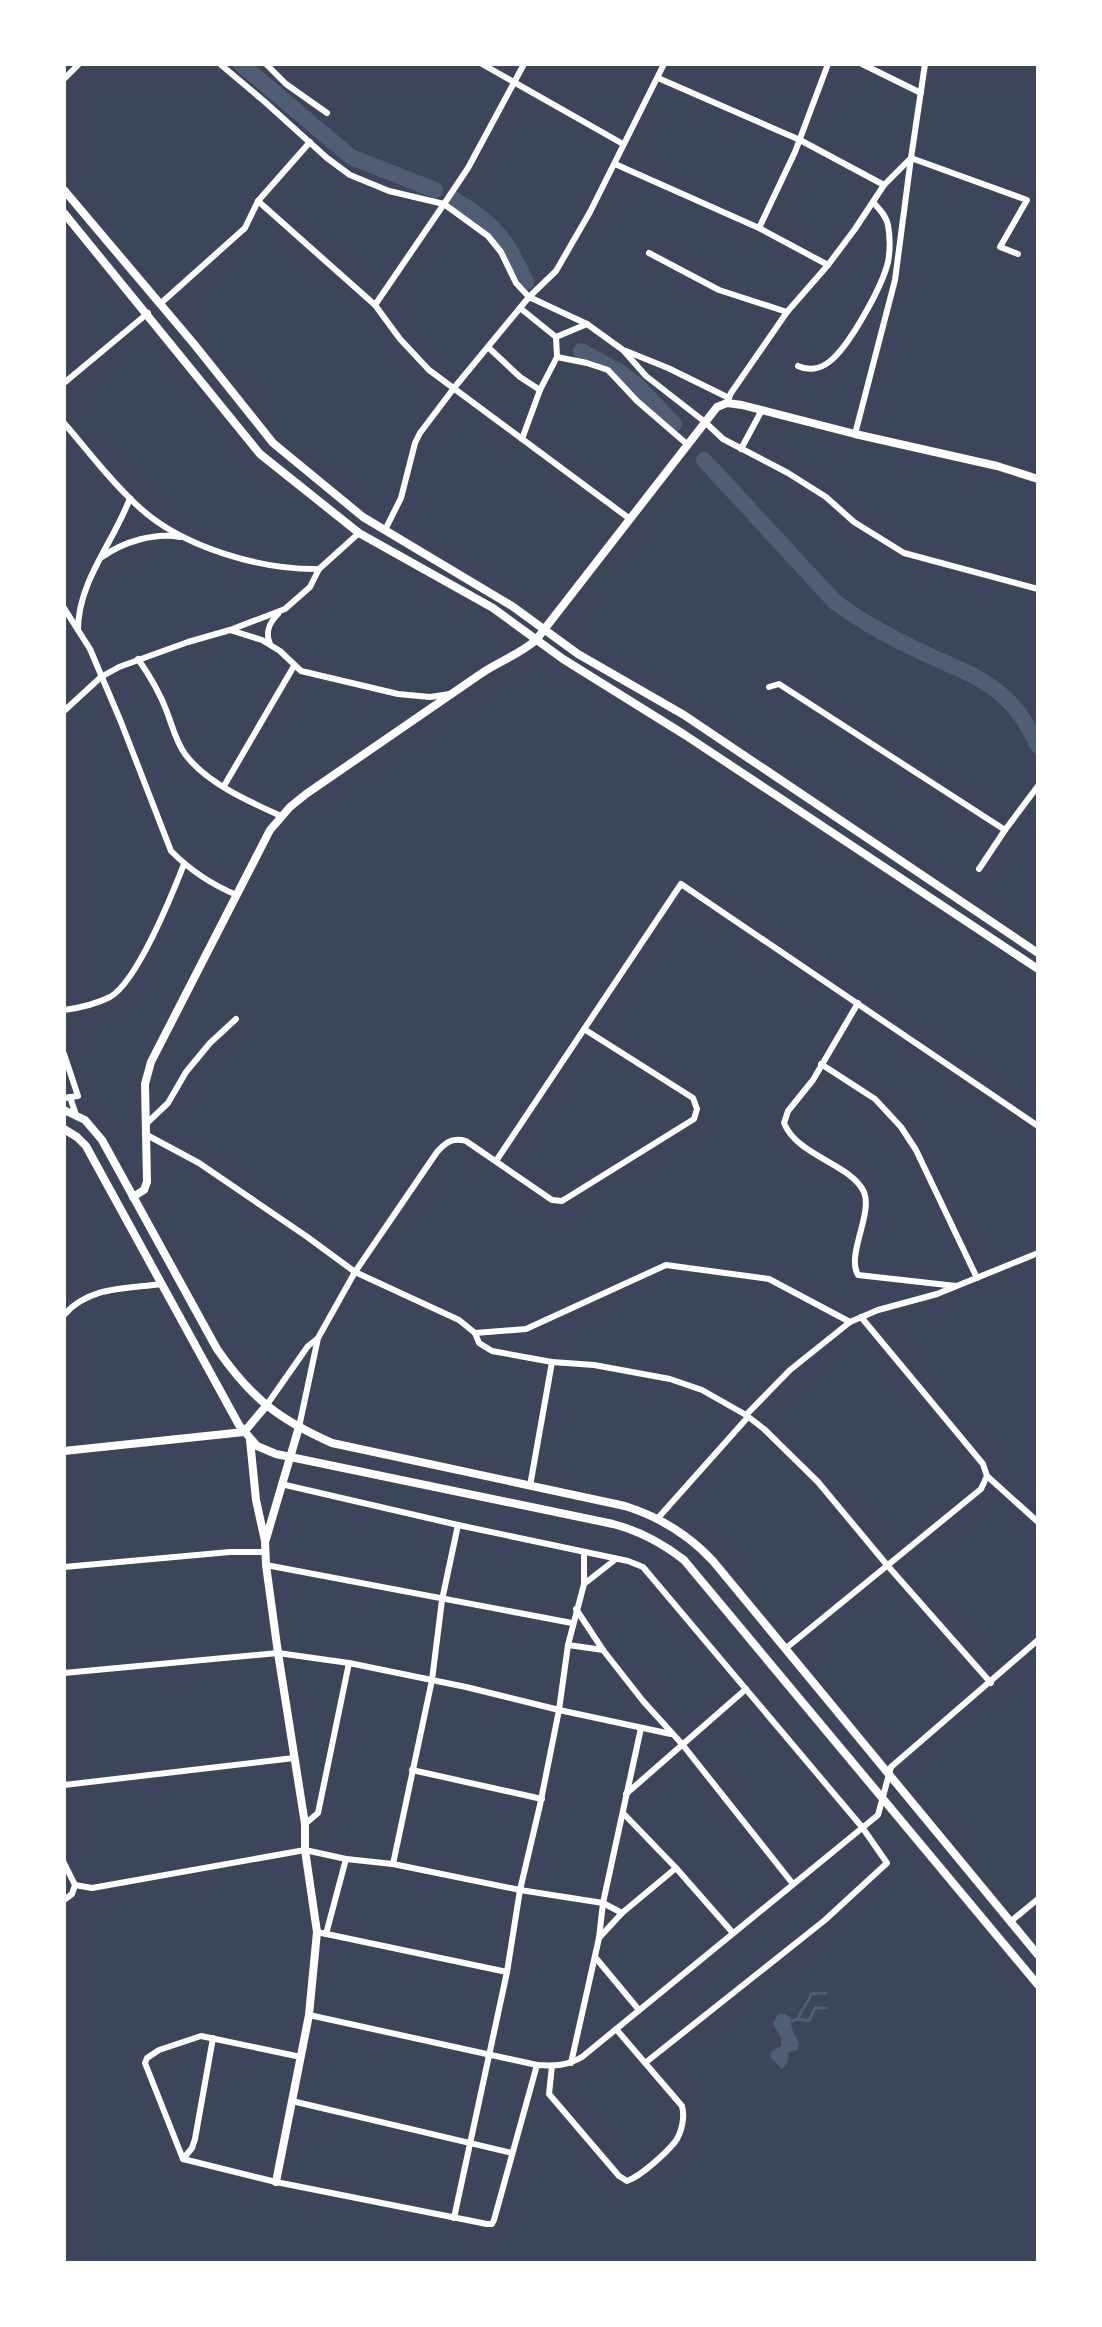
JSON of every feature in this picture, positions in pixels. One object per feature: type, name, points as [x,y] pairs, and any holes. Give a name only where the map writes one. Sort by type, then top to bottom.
[{"type":"main road","points":[[64,1110],[76,1115],[95,1129],[217,1349],[253,1394],[266,1406],[298,1428],[332,1443],[625,1506],[658,1518],[702,1549],[1038,1955]]},
{"type":"main road","points":[[76,1115],[67,1130],[86,1146],[247,1436],[264,1449],[288,1457],[342,1466],[613,1524],[655,1540],[684,1560],[1038,1985]]},
{"type":"main road","points":[[109,1187],[123,1179]]},
{"type":"main road","points":[[129,1223],[143,1215]]},
{"type":"street","points":[[64,79],[79,64]]},
{"type":"street","points":[[220,64],[339,168],[365,183],[444,204],[488,236],[501,252],[516,283],[529,297],[587,324],[623,350],[646,376],[723,439],[788,473],[816,491],[854,522],[904,552],[1038,589]]},
{"type":"street","points":[[266,64],[286,84],[327,113]]},
{"type":"street","points":[[482,64],[623,144]]},
{"type":"street","points":[[375,305],[468,168],[524,64]]},
{"type":"street","points":[[759,228],[800,140],[828,64]]},
{"type":"street","points":[[862,64],[921,93]]},
{"type":"street","points":[[855,434],[895,279],[925,64]]},
{"type":"street","points":[[385,530],[400,498],[415,443],[420,433],[529,297],[556,271],[615,164],[664,65]]},
{"type":"street","points":[[658,78],[800,140],[884,185]]},
{"type":"street","points":[[160,304],[245,228],[258,201],[310,142]]},
{"type":"street","points":[[133,1197],[144,1190],[147,1182],[144,1084],[150,1062],[270,830],[281,816],[306,794],[450,694],[503,659],[525,650],[536,640],[717,407],[728,401],[787,312],[828,265],[884,185],[911,158]]},
{"type":"street","points":[[911,158],[1027,200],[1000,247],[1018,254]]},
{"type":"street","points":[[615,164],[759,228],[828,265]]},
{"type":"street","points":[[64,190],[273,443],[363,517],[512,606],[578,654],[684,715],[1038,953]]},
{"type":"street","points":[[258,201],[375,305],[400,339],[429,370],[630,519]]},
{"type":"street","points":[[798,366],[808,369],[815,368],[836,356],[853,334],[880,282],[889,255],[888,224],[873,202]]},
{"type":"street","points":[[64,213],[148,313],[260,454],[359,533],[493,608],[563,659],[685,735],[1038,969]]},
{"type":"street","points":[[650,254],[719,290],[787,312]]},
{"type":"street","points":[[520,308],[556,337],[557,357],[540,390],[522,439]]},
{"type":"street","points":[[64,383],[148,313]]},
{"type":"street","points":[[556,337],[587,324]]},
{"type":"street","points":[[489,348],[520,377],[540,390]]},
{"type":"street","points":[[623,350],[668,368],[728,401],[855,434],[997,466],[1038,479]]},
{"type":"street","points":[[557,357],[596,365],[608,370],[637,401],[688,445]]},
{"type":"street","points":[[741,449],[762,411]]},
{"type":"street","points":[[64,423],[142,510],[184,537],[255,562],[319,569]]},
{"type":"street","points":[[78,630],[78,615],[84,594],[130,498]]},
{"type":"street","points":[[270,645],[267,636],[268,627],[276,615],[310,587],[319,569],[359,533]]},
{"type":"street","points":[[101,558],[129,543],[169,535],[184,537]]},
{"type":"street","points":[[64,609],[90,649],[171,851],[184,864],[220,888],[237,895]]},
{"type":"street","points":[[64,711],[101,677],[138,660],[230,630],[285,609]]},
{"type":"street","points":[[230,630],[262,640],[280,651],[294,666],[309,673],[398,694],[430,698],[450,694]]},
{"type":"street","points":[[138,660],[157,688],[184,753],[196,766],[224,786],[246,800],[281,816]]},
{"type":"street","points":[[224,786],[294,666]]},
{"type":"street","points":[[769,687],[779,684],[1005,830]]},
{"type":"street","points":[[979,869],[1038,786]]},
{"type":"street","points":[[64,1010],[110,997],[123,987],[156,928],[184,864]]},
{"type":"street","points":[[496,1161],[681,884],[1038,1126]]},
{"type":"street","points":[[858,1003],[813,1080],[788,1111],[784,1123],[789,1134],[817,1156],[857,1182],[864,1192],[865,1207],[855,1265],[858,1275],[956,1286]]},
{"type":"street","points":[[145,1125],[168,1103],[186,1072],[210,1043],[236,1020]]},
{"type":"street","points":[[265,1541],[298,1428],[318,1338],[355,1272],[437,1152],[447,1142],[456,1139],[466,1141],[552,1200],[562,1201],[694,1119],[697,1109],[693,1098],[584,1029]]},
{"type":"street","points":[[64,1054],[78,1096],[67,1098],[76,1115]]},
{"type":"street","points":[[821,1064],[875,1099],[901,1127],[924,1166],[977,1278]]},
{"type":"street","points":[[145,1134],[199,1163],[355,1272],[459,1320],[475,1333],[479,1343],[492,1351],[503,1355],[594,1365],[670,1379],[702,1390],[747,1416],[764,1429],[818,1482],[887,1566],[991,1683]]},
{"type":"street","points":[[658,1518],[790,1370],[850,1322],[937,1294],[1038,1253]]},
{"type":"street","points":[[475,1333],[526,1329],[666,1264],[769,1279],[850,1322]]},
{"type":"street","points":[[64,1315],[86,1296],[98,1292],[162,1284]]},
{"type":"street","points":[[861,1317],[983,1464],[987,1476],[1038,1522]]},
{"type":"street","points":[[276,2182],[309,2015],[316,1932],[305,1850],[305,1824],[278,1653],[265,1541],[256,1500],[247,1436],[308,1346],[318,1338]]},
{"type":"street","points":[[530,1486],[552,1362]]},
{"type":"street","points":[[64,1450],[247,1436]]},
{"type":"street","points":[[785,1649],[981,1489],[987,1476]]},
{"type":"street","points":[[281,1484],[616,1559],[636,1564],[647,1570],[862,1827],[887,1863],[825,1920],[645,2063]]},
{"type":"street","points":[[393,1864],[432,1680],[442,1600],[458,1525]]},
{"type":"street","points":[[64,1567],[230,1552],[266,1552]]},
{"type":"street","points":[[454,2218],[507,1972],[520,1890],[542,1799],[559,1710],[572,1623],[584,1584],[584,1552]]},
{"type":"street","points":[[584,1584],[616,1559]]},
{"type":"street","points":[[266,1565],[572,1623]]},
{"type":"street","points":[[576,1609],[603,1650],[682,1744],[793,1884]]},
{"type":"street","points":[[309,2015],[537,2065],[552,2066],[571,2063],[616,2029],[878,1815],[891,1767],[991,1683],[1038,1640]]},
{"type":"street","points":[[568,1645],[603,1650]]},
{"type":"street","points":[[64,1673],[278,1653],[349,1663],[432,1680],[672,1734]]},
{"type":"street","points":[[305,1824],[318,1813],[349,1663]]},
{"type":"street","points":[[626,1795],[746,1689]]},
{"type":"street","points":[[571,2063],[595,1958],[603,1903],[641,1728]]},
{"type":"street","points":[[64,1785],[294,1758]]},
{"type":"street","points":[[412,1770],[542,1799]]},
{"type":"street","points":[[623,1813],[676,1868],[733,1933]]},
{"type":"street","points":[[75,1885],[92,1888],[305,1850],[603,1903],[622,1913]]},
{"type":"street","points":[[326,1934],[346,1859]]},
{"type":"street","points":[[64,1863],[75,1885],[72,1894],[64,1900]]},
{"type":"street","points":[[599,1938],[622,1913],[676,1868]]},
{"type":"street","points":[[1010,1922],[1038,1899]]},
{"type":"street","points":[[316,1932],[507,1972]]},
{"type":"street","points":[[595,1958],[639,2010]]},
{"type":"street","points":[[552,2066],[549,2094],[619,2176],[627,2181],[636,2177],[675,2141],[684,2114],[682,2106],[616,2029]]},
{"type":"street","points":[[183,2159],[145,2063],[147,2058],[159,2050],[201,2036],[301,2057]]},
{"type":"street","points":[[183,2159],[192,2148],[195,2139],[213,2038]]},
{"type":"street","points":[[183,2159],[276,2182],[492,2224],[537,2065]]},
{"type":"street","points":[[292,2101],[512,2152]]},
{"type":"shaded area","points":[[65,65],[1037,65],[1037,2262],[65,2262]]},
{"type":"shaded area","points":[[778,2014],[790,2017],[792,2029],[799,2043],[798,2050],[789,2052],[787,2064],[782,2069],[770,2057],[772,2051],[781,2046],[781,2038],[773,2024]]},
{"type":"waterway","points":[[241,64],[351,157],[435,190]]},
{"type":"waterway","points":[[453,199],[479,216],[498,233],[526,282]]},
{"type":"waterway","points":[[581,351],[620,372],[637,385],[674,424]]},
{"type":"waterway","points":[[704,460],[835,602],[882,632],[988,684],[1015,708],[1028,726],[1038,746]]},
{"type":"waterway","points":[[798,2019],[811,1994],[826,1993]]},
{"type":"waterway","points":[[791,2021],[798,2019],[809,2021],[815,2008],[826,2008]]}]
